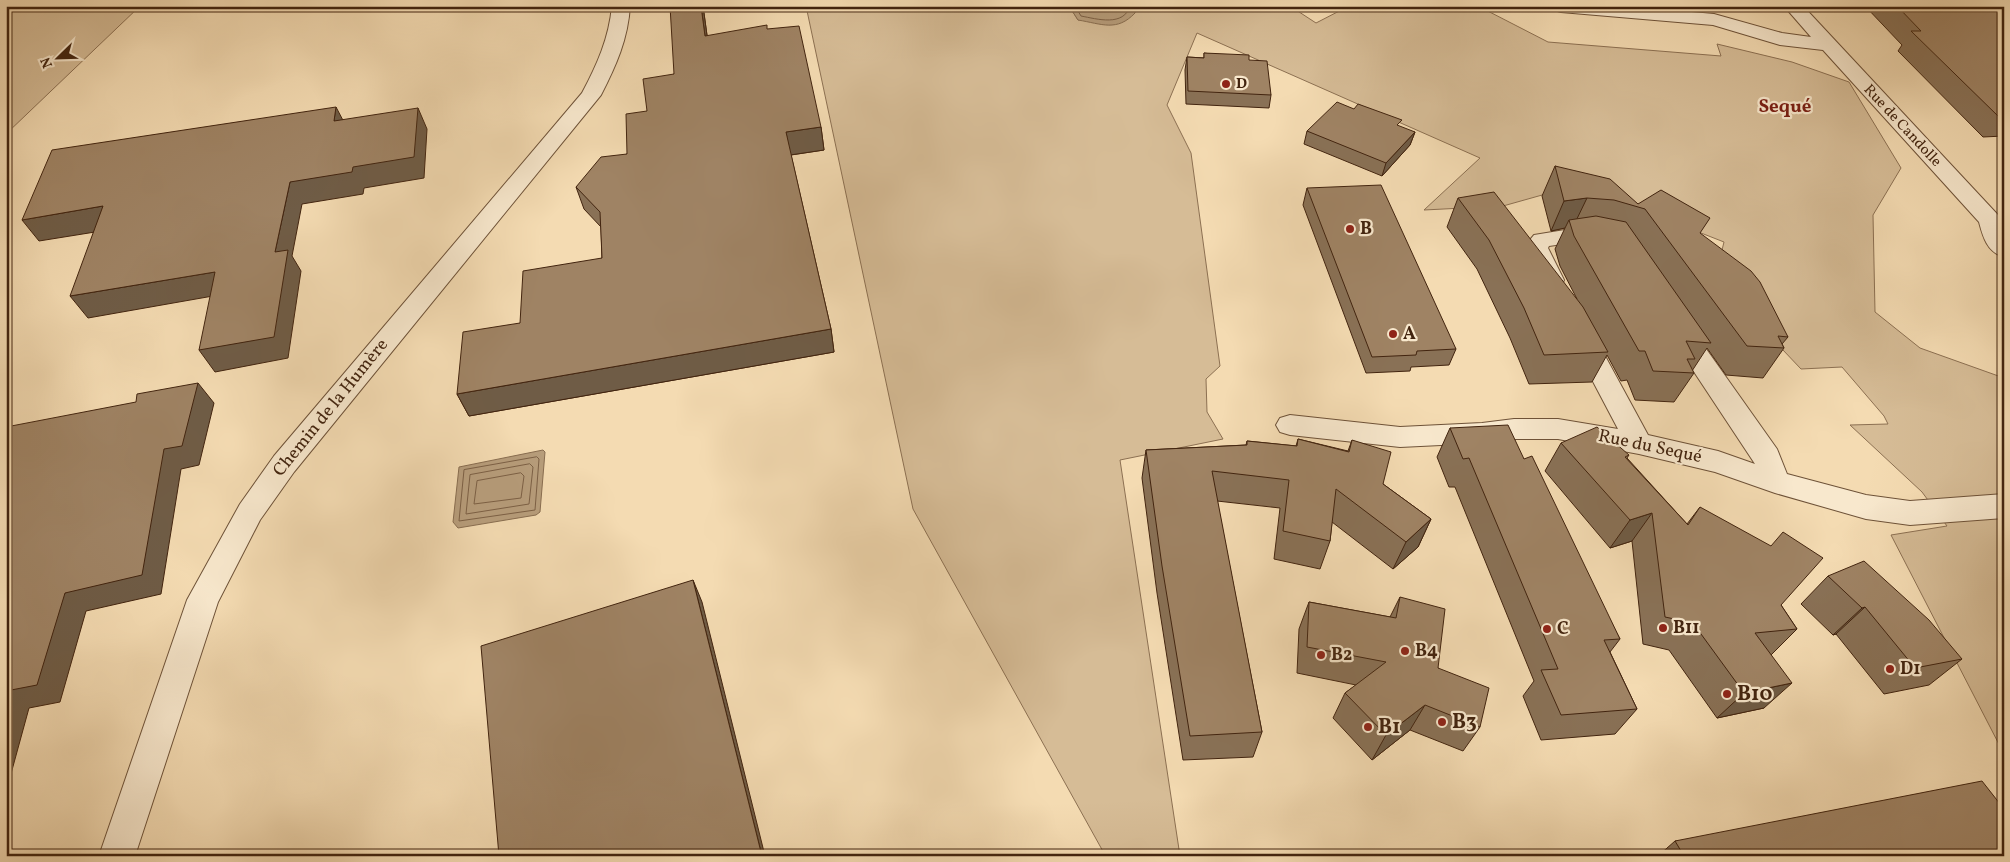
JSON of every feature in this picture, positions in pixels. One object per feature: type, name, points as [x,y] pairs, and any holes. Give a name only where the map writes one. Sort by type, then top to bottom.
[{"type":"street","name":"Chemin de la Humère","points":[[117,856],[203,600],[250,512],[284,464],[591,95],[611,58],[621,6]]},
{"type":"street","points":[[1561,6],[1625,9],[1714,20],[1780,40],[1827,45]]},
{"type":"street","name":"Rue de Candolle","points":[[1793,6],[1990,220],[1995,239],[2004,248]]},
{"type":"street","points":[[1620,245],[1600,238],[1577,235],[1542,240],[1536,247],[1639,443]]},
{"type":"street","points":[[1665,310],[1767,457],[1775,482]]},
{"type":"street","name":"Rue du Sequé","points":[[1290,425],[1400,437],[1482,433],[1514,428],[1558,429],[1639,443],[1718,462],[1775,482],[1866,507],[1910,513],[2004,506]]},
{"type":"shaded area","points":[[6,6],[140,6],[6,134]]},
{"type":"shaded area","points":[[806,6],[1069,6],[1078,20],[1135,13],[1135,6],[1290,6],[1316,23],[1349,6],[1478,6],[1548,42],[1721,56],[1717,44],[1792,62],[1849,82],[1901,168],[1873,215],[1875,312],[1920,348],[2004,378],[2004,754],[1891,535],[1947,526],[1922,492],[1850,425],[1888,424],[1884,416],[1842,367],[1801,369],[1746,311],[1722,250],[1724,242],[1650,213],[1560,190],[1503,206],[1424,210],[1480,158],[1197,33],[1167,105],[1191,153],[1220,366],[1206,379],[1207,412],[1223,439],[1120,460],[1180,856],[1105,855],[913,509]]},
{"type":"water","points":[[1069,6],[1135,6],[1135,13],[1122,23],[1102,25],[1078,20]]},
{"type":"water","points":[[543,450],[545,452],[540,512],[536,515],[458,528],[453,522],[459,467]]},
{"type":"building","points":[[670,6],[701,6],[705,36],[767,25],[767,29],[799,26],[821,127],[786,132],[831,329],[457,394],[463,332],[520,323],[523,271],[602,258],[600,212],[576,187],[601,157],[627,154],[626,114],[647,111],[643,79],[674,74]]},
{"type":"building","points":[[1897,6],[2004,6],[2004,117],[1999,117],[1911,31],[1921,31]]},
{"type":"building","name":"D","points":[[1204,53],[1249,55],[1249,60],[1267,61],[1271,95],[1188,91],[1187,57],[1204,58]]},
{"type":"building","points":[[1337,102],[1354,109],[1358,104],[1402,120],[1397,125],[1415,132],[1386,163],[1307,131]]},
{"type":"building","points":[[336,107],[334,121],[418,108],[414,157],[353,167],[352,172],[290,182],[275,252],[288,250],[274,337],[199,350],[215,272],[70,296],[103,206],[22,220],[52,150]]},
{"type":"building","points":[[1555,166],[1610,179],[1638,204],[1661,190],[1710,218],[1700,233],[1751,271],[1760,282],[1788,337],[1778,336],[1784,348],[1747,346],[1645,209],[1614,200],[1587,198],[1564,201]]},
{"type":"building","points":[[1381,185],[1456,349],[1417,351],[1416,355],[1372,357],[1307,188]]},
{"type":"building","points":[[1494,192],[1583,307],[1608,352],[1544,355],[1524,308],[1489,240],[1458,198]]},
{"type":"building","points":[[1596,216],[1626,222],[1711,343],[1686,341],[1695,359],[1687,359],[1694,373],[1653,371],[1645,351],[1639,351],[1574,236],[1569,220]]},
{"type":"building","points":[[198,383],[182,446],[164,449],[142,575],[65,593],[37,685],[6,691],[6,427],[136,402],[137,394]]},
{"type":"building","points":[[1508,425],[1524,459],[1532,456],[1620,639],[1604,640],[1637,709],[1561,715],[1541,670],[1558,669],[1469,458],[1463,459],[1450,428]]},
{"type":"building","points":[[1597,427],[1629,455],[1625,457],[1688,525],[1700,507],[1771,546],[1783,532],[1823,558],[1781,605],[1797,629],[1755,633],[1792,683],[1744,693],[1693,623],[1665,617],[1652,513],[1630,520],[1561,443]]},
{"type":"building","points":[[1298,439],[1349,452],[1352,440],[1391,452],[1383,484],[1431,519],[1406,542],[1336,489],[1330,541],[1283,531],[1289,480],[1212,471],[1262,732],[1190,736],[1162,566],[1146,450],[1247,445],[1247,441],[1297,446]]},
{"type":"building","points":[[1864,561],[1929,620],[1962,659],[1915,668],[1865,607],[1862,608],[1828,576]]},
{"type":"building","points":[[693,580],[762,856],[499,856],[481,646]]},
{"type":"building","points":[[1400,597],[1445,609],[1438,668],[1489,688],[1480,727],[1425,705],[1386,735],[1345,693],[1386,662],[1307,647],[1309,602],[1396,618]]},
{"type":"building","points":[[1982,781],[2004,809],[2004,856],[1684,856],[1675,841]]},
{"type":"place","name":"D","points":[[1226,84]]},
{"type":"place","name":"B","points":[[1350,229]]},
{"type":"place","name":"A","points":[[1393,334]]},
{"type":"place","name":"B11","points":[[1663,628]]},
{"type":"place","name":"C","points":[[1547,629]]},
{"type":"place","name":"B4","points":[[1405,651]]},
{"type":"place","name":"B2","points":[[1321,655]]},
{"type":"place","name":"D1","points":[[1890,669]]},
{"type":"place","name":"B10","points":[[1727,694]]},
{"type":"place","name":"B3","points":[[1442,722]]},
{"type":"place","name":"B1","points":[[1368,727]]},
{"type":"district","name":"Sequé","points":[[1785,107]]}]
